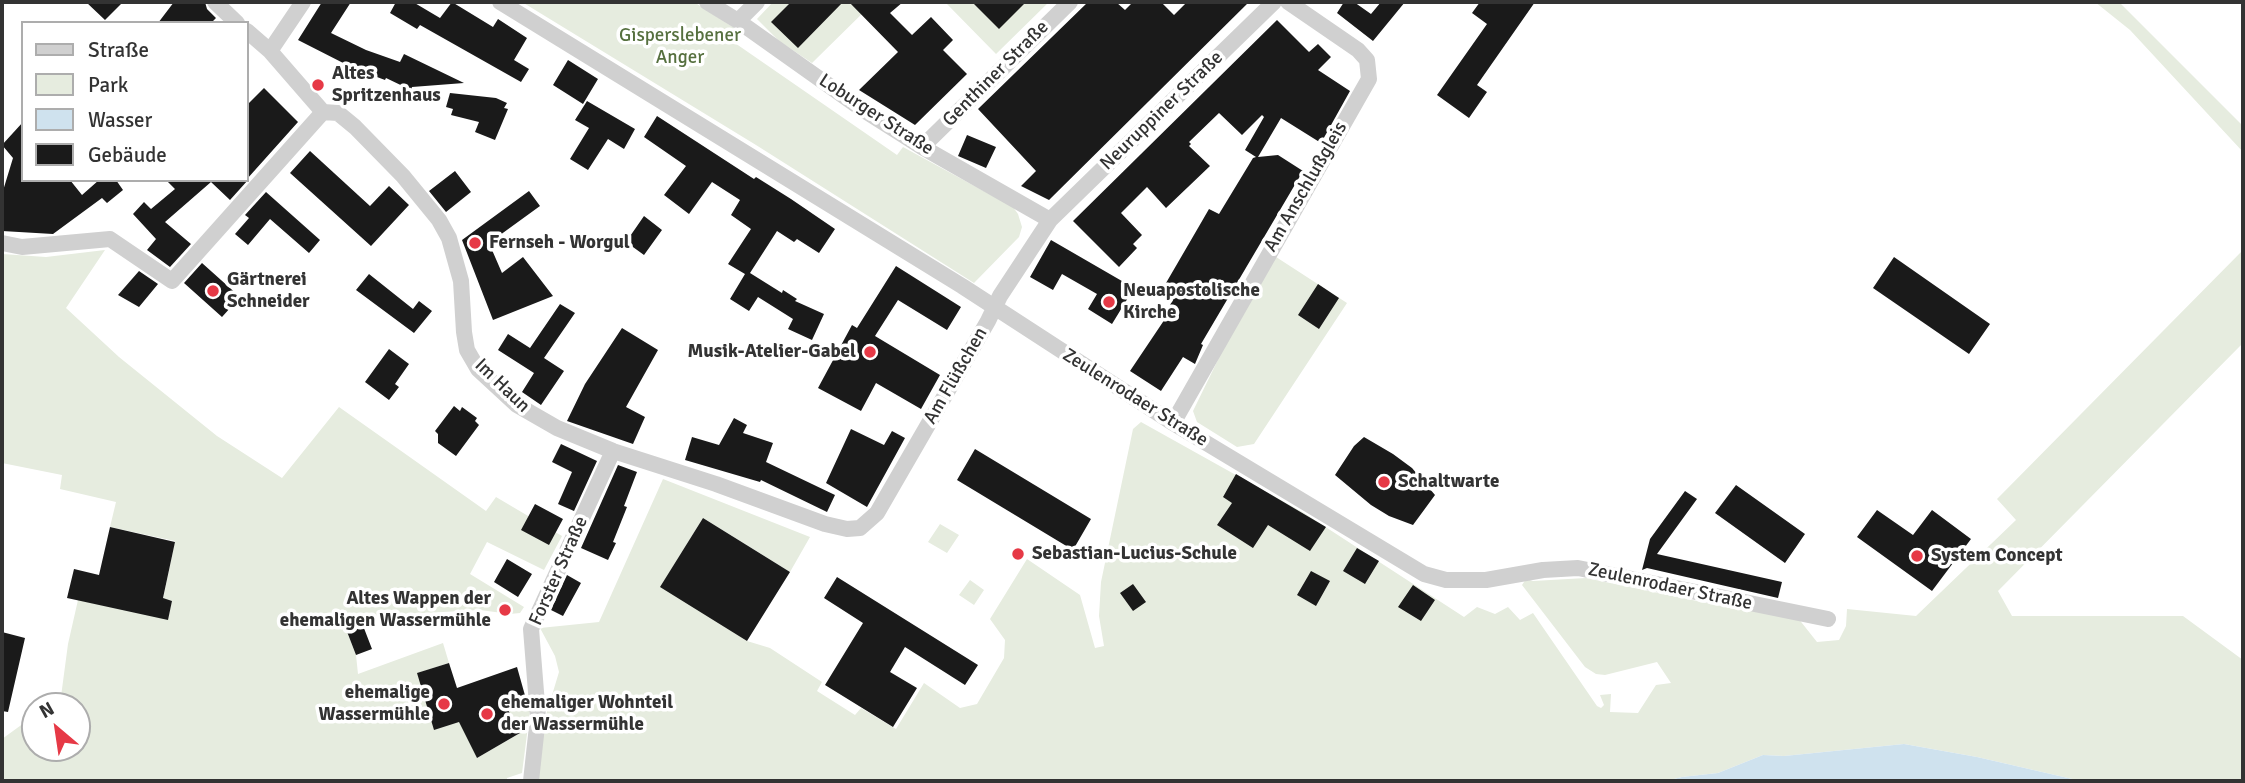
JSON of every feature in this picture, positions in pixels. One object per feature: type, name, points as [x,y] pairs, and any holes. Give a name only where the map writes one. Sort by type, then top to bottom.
[{"type":"street","points":[[215,2],[235,21]]},
{"type":"street","points":[[270,51],[303,2]]},
{"type":"street","name":"Zeulenrodaer Straße","points":[[500,2],[962,286],[1173,423],[1424,574],[1446,580],[1486,580],[1542,570],[1578,568],[1828,619]]},
{"type":"street","name":"Loburger Straße","points":[[707,2],[862,109],[1049,220]]},
{"type":"street","points":[[738,21],[757,2]]},
{"type":"street","name":"Genthiner Straße","points":[[922,147],[1070,2]]},
{"type":"street","name":"Neuruppiner Straße","points":[[1049,220],[1274,2]]},
{"type":"street","name":"Am Anschlußgleis","points":[[1173,423],[1205,362],[1369,79],[1367,60],[1358,50],[1288,2]]},
{"type":"street","points":[[2,243],[22,247],[110,239],[172,281],[323,111],[270,51],[248,32]]},
{"type":"street","name":"Im Haun","points":[[323,111],[338,113],[355,127],[403,176],[439,220],[449,238],[461,281],[467,350],[478,369],[517,405],[536,417],[613,451],[716,484],[825,524],[847,529],[860,528]]},
{"type":"street","name":"Am Flüßchen","points":[[860,528],[877,513],[993,308],[1049,220]]},
{"type":"street","name":"Forster Straße","points":[[531,781],[538,717],[531,628],[613,451]]},
{"type":"green space","name":"Gisperslebener Anger","points":[[522,2],[694,2],[739,31],[732,41],[897,155],[903,147],[1013,207],[1022,227],[1019,237],[974,283],[756,145]]},
{"type":"green space","points":[[773,2],[874,2],[812,63],[779,41],[757,19]]},
{"type":"green space","points":[[945,2],[1049,2],[996,54]]},
{"type":"green space","points":[[2095,2],[2119,2],[2243,126],[2243,152],[2130,30]]},
{"type":"green space","points":[[105,250],[66,308],[119,357],[217,436],[282,478],[339,407],[486,511],[496,497],[562,536],[544,570],[487,542],[470,574],[524,607],[520,613],[480,610],[425,613],[377,618],[346,629],[356,655],[358,674],[443,643],[449,663],[418,673],[466,720],[477,758],[520,733],[509,711],[531,703],[522,773],[507,778],[507,781],[2,781],[2,739],[21,725],[21,762],[91,762],[91,692],[62,692],[68,644],[78,600],[168,619],[172,601],[163,599],[175,541],[110,527],[116,502],[60,489],[62,475],[2,463],[2,254],[46,257]]},
{"type":"green space","points":[[2243,250],[2243,343],[1998,591],[2012,616],[2183,616],[2243,660],[2243,780],[2081,781],[1977,757],[1904,744],[1784,756],[1763,755],[1718,773],[1666,781],[535,781],[546,715],[559,672],[555,656],[540,628],[599,622],[663,479],[810,537],[790,572],[703,518],[661,586],[747,641],[770,648],[822,682],[817,691],[855,715],[861,708],[896,729],[924,683],[960,708],[977,704],[1004,658],[1005,640],[990,619],[1027,559],[1080,595],[1095,648],[1104,646],[1099,616],[1101,582],[1133,429],[1141,422],[1304,513],[1464,617],[1477,607],[1495,614],[1508,607],[1520,620],[1533,613],[1597,706],[1601,708],[1604,705],[1600,695],[1611,694],[1610,712],[1638,713],[1656,685],[1671,683],[1657,662],[1605,675],[1596,674],[1585,667],[1522,585],[1526,579],[1533,581],[1586,578],[1726,607],[1798,618],[1817,642],[1839,640],[1846,626],[1847,609],[1916,616],[2016,520],[1997,499]]},
{"type":"green space","points":[[1273,255],[1347,303],[1254,444],[1237,447],[1197,422],[1193,411],[1251,292]]},
{"type":"green space","points":[[940,524],[959,535],[947,553],[928,542]]},
{"type":"green space","points":[[970,580],[984,590],[974,605],[959,595]]},
{"type":"water","points":[[1904,744],[1977,757],[2081,781],[1666,781],[1718,773],[1763,755],[1784,756]]},
{"type":"building","points":[[86,2],[123,2],[105,20]]},
{"type":"building","points":[[174,2],[205,2],[207,9],[216,18],[213,21],[160,21]]},
{"type":"building","points":[[322,2],[351,2],[331,33],[366,50],[400,62],[404,54],[464,83],[412,87],[411,90],[386,78],[385,80],[353,68],[298,40]]},
{"type":"building","points":[[396,2],[413,2],[440,18],[452,2],[493,27],[498,19],[527,38],[514,60],[529,69],[521,82],[420,25],[417,29],[390,13]]},
{"type":"building","points":[[791,2],[843,2],[798,48],[771,22]]},
{"type":"building","points":[[849,2],[903,2],[890,13],[912,35],[931,17],[953,40],[943,50],[967,74],[915,125],[859,90],[898,52]]},
{"type":"building","points":[[972,2],[1026,2],[999,29]]},
{"type":"building","points":[[1088,2],[1116,2],[1125,10],[1133,2],[1161,2],[1174,15],[1187,2],[1249,2],[1049,200],[1021,186],[1036,171],[978,109]]},
{"type":"building","points":[[1344,2],[1354,2],[1371,14],[1381,2],[1405,2],[1373,41],[1337,13]]},
{"type":"building","points":[[1480,2],[1535,2],[1477,85],[1487,92],[1469,118],[1437,95],[1487,24],[1472,13]]},
{"type":"building","points":[[1277,20],[1309,52],[1318,44],[1331,57],[1318,70],[1350,91],[1321,143],[1281,118],[1258,157],[1278,155],[1303,171],[1201,344],[1203,345],[1195,364],[1183,357],[1161,391],[1130,371],[1173,307],[1170,305],[1178,290],[1166,283],[1209,209],[1219,214],[1256,157],[1245,150],[1264,117],[1262,115],[1242,135],[1219,113],[1189,142],[1189,146],[1210,166],[1166,208],[1147,187],[1121,213],[1142,235],[1133,244],[1137,248],[1119,267],[1073,221]]},
{"type":"building","points":[[568,60],[598,79],[583,104],[553,85]]},
{"type":"building","points":[[264,88],[298,122],[248,178],[248,104]]},
{"type":"building","points":[[450,93],[496,98],[507,103],[504,108],[508,109],[495,140],[475,132],[479,122],[451,115],[453,109],[446,107]]},
{"type":"building","points":[[587,101],[635,129],[624,149],[608,139],[588,170],[570,159],[589,128],[575,120]]},
{"type":"building","points":[[657,116],[835,229],[819,253],[797,239],[794,242],[777,231],[750,273],[782,293],[783,290],[797,299],[795,301],[824,314],[812,340],[788,329],[793,319],[758,297],[749,311],[730,299],[745,274],[728,264],[751,229],[731,215],[740,200],[712,182],[689,214],[664,195],[686,166],[644,137]]},
{"type":"building","points":[[21,124],[21,182],[72,182],[82,195],[97,182],[117,182],[123,190],[107,203],[102,198],[53,234],[2,231],[2,194],[13,158],[2,145]]},
{"type":"building","points":[[967,135],[996,147],[986,168],[958,156]]},
{"type":"building","points":[[310,151],[370,206],[389,186],[409,205],[371,246],[290,173]]},
{"type":"building","points":[[455,171],[471,192],[446,212],[429,191]]},
{"type":"building","points":[[168,182],[211,182],[165,222],[191,244],[170,267],[147,250],[156,239],[133,214],[144,202],[151,209],[175,189]]},
{"type":"building","points":[[211,182],[246,182],[230,200]]},
{"type":"building","points":[[529,191],[540,206],[489,243],[502,273],[523,257],[553,296],[493,320],[462,240]]},
{"type":"building","points":[[266,192],[320,240],[309,253],[270,219],[248,245],[235,234],[249,218],[245,215]]},
{"type":"building","points":[[644,216],[662,230],[644,255],[626,242]]},
{"type":"building","points":[[1051,240],[1134,288],[1112,324],[1088,309],[1097,294],[1062,274],[1053,290],[1030,277]]},
{"type":"building","points":[[1894,257],[1990,324],[1969,354],[1873,288]]},
{"type":"building","name":"Gärtnerei Schneider","points":[[202,263],[240,297],[222,317],[184,283]]},
{"type":"building","points":[[896,266],[961,307],[947,330],[898,300],[875,336],[940,375],[921,409],[876,383],[861,411],[818,388],[852,325],[857,328]]},
{"type":"building","points":[[139,271],[158,284],[139,307],[118,295]]},
{"type":"building","points":[[369,274],[413,309],[419,301],[432,311],[414,333],[356,290]]},
{"type":"building","points":[[1318,284],[1339,298],[1319,329],[1298,315]]},
{"type":"building","points":[[560,304],[575,313],[544,358],[564,371],[541,405],[522,392],[534,373],[498,350],[508,334],[530,348]]},
{"type":"building","points":[[622,328],[658,350],[626,407],[645,417],[633,444],[567,421],[585,384]]},
{"type":"building","points":[[389,349],[409,364],[395,384],[399,387],[389,400],[365,382]]},
{"type":"building","points":[[454,406],[460,411],[462,407],[477,418],[475,421],[479,425],[456,456],[438,443],[438,434],[435,431]]},
{"type":"building","points":[[734,418],[747,425],[743,433],[773,443],[766,462],[835,495],[827,512],[761,480],[760,482],[685,460],[692,437],[719,445]]},
{"type":"building","points":[[851,429],[884,445],[892,431],[905,438],[867,507],[826,483]]},
{"type":"building","name":"Schaltwarte","points":[[1364,437],[1412,468],[1435,495],[1413,525],[1389,516],[1371,505],[1335,475],[1354,446]]},
{"type":"building","points":[[561,444],[597,461],[574,511],[558,504],[572,472],[552,462]]},
{"type":"building","points":[[975,449],[1091,519],[1073,550],[957,480]]},
{"type":"building","points":[[618,465],[637,472],[613,542],[616,543],[608,560],[581,548]]},
{"type":"building","points":[[1236,474],[1326,527],[1310,551],[1268,525],[1253,548],[1217,525],[1232,503],[1223,497]]},
{"type":"building","points":[[1736,485],[1805,534],[1785,563],[1715,513]]},
{"type":"building","points":[[1685,491],[1697,499],[1657,554],[1782,582],[1778,598],[1647,568],[1642,570],[1650,539]]},
{"type":"building","points":[[535,504],[563,519],[549,545],[521,530]]},
{"type":"building","points":[[1877,510],[1913,535],[1932,510],[1971,539],[1932,591],[1857,537]]},
{"type":"building","points":[[703,518],[790,572],[747,641],[660,587]]},
{"type":"building","points":[[110,527],[175,542],[163,598],[172,601],[168,620],[67,598],[74,569],[99,575]]},
{"type":"building","points":[[1357,548],[1379,561],[1365,584],[1343,571]]},
{"type":"building","points":[[507,559],[532,574],[518,597],[494,582]]},
{"type":"building","points":[[1311,571],[1330,581],[1316,606],[1297,595]]},
{"type":"building","points":[[567,575],[581,583],[563,616],[551,610]]},
{"type":"building","points":[[837,577],[978,665],[965,685],[905,647],[890,672],[917,688],[893,727],[825,685],[863,623],[824,598]]},
{"type":"building","points":[[1133,584],[1146,602],[1133,611],[1120,593]]},
{"type":"building","points":[[1413,585],[1435,600],[1421,621],[1398,607]]},
{"type":"building","points":[[362,623],[372,649],[356,655],[346,629]]},
{"type":"building","points":[[2,632],[25,638],[8,712],[2,711]]},
{"type":"building","points":[[449,663],[457,688],[517,667],[526,699],[506,706],[520,733],[477,758],[459,722],[434,730],[417,673]]},
{"type":"place","name":"Altes Spritzenhaus","points":[[318,85]]},
{"type":"place","name":"Fernseh - Worgul","points":[[475,243]]},
{"type":"place","name":"Gärtnerei Schneider","points":[[213,291]]},
{"type":"place","name":"Neuapostolische Kirche","points":[[1109,302]]},
{"type":"place","name":"Musik-Atelier-Gabel","points":[[870,352]]},
{"type":"place","name":"Schaltwarte","points":[[1384,482]]},
{"type":"place","name":"Sebastian-Lucius-Schule","points":[[1018,554]]},
{"type":"place","name":"System Concept","points":[[1917,556]]},
{"type":"place","name":"Altes Wappen der ehemaligen Wassermühle","points":[[505,610]]},
{"type":"place","name":"ehemalige Wassermühle","points":[[444,704]]},
{"type":"place","name":"ehemaliger Wohnteil der Wassermühle","points":[[487,714]]}]
